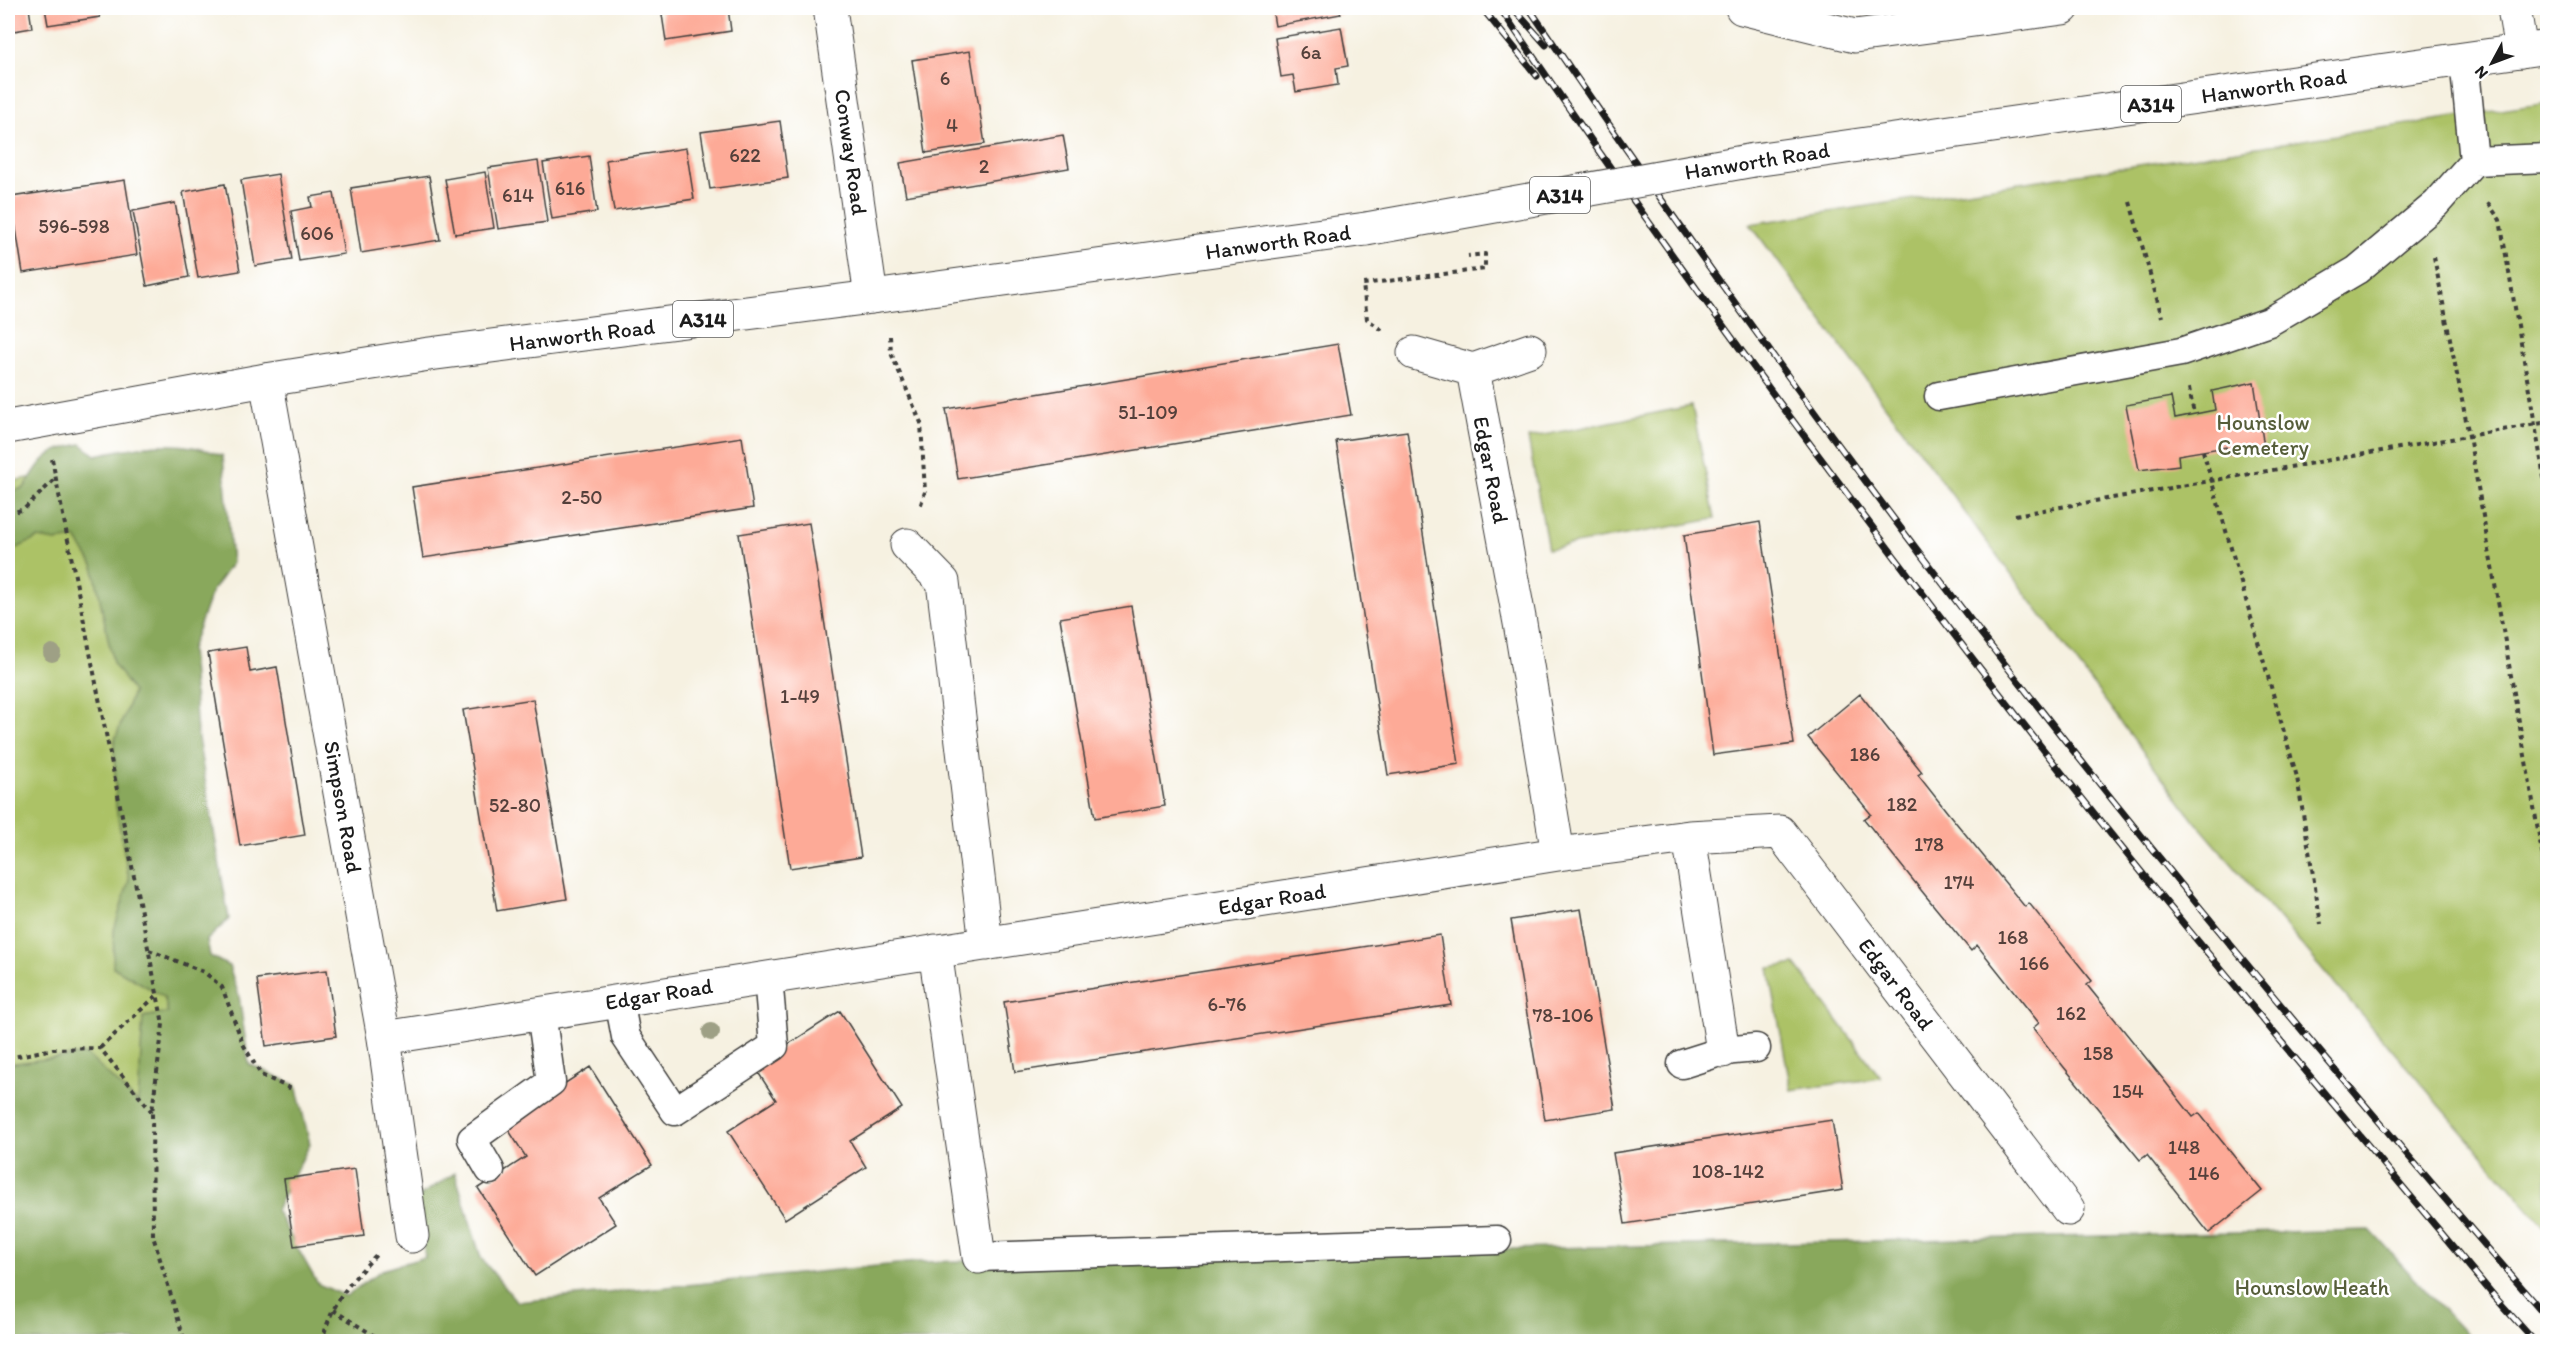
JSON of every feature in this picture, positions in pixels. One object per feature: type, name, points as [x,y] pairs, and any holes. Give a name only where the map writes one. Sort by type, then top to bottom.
[{"type":"street","name":"Conway Road","points":[[830,8],[879,296]]},
{"type":"street","points":[[1742,8],[1855,36],[2063,8]]},
{"type":"street","points":[[2514,8],[2534,49]]},
{"type":"street","name":"Hanworth Road","points":[[8,427],[266,380],[429,354],[1366,230],[1754,160],[2534,49]]},
{"type":"street","points":[[1414,353],[1473,370],[1530,350]]},
{"type":"street","name":"Edgar Road","points":[[1473,370],[1520,623],[1558,854]]},
{"type":"street","name":"Simpson Road","points":[[266,380],[384,1038],[411,1228]]},
{"type":"street","points":[[907,545],[943,582],[986,944]]},
{"type":"street","name":"Edgar Road","points":[[384,1038],[1558,854],[1689,837],[1780,832],[2068,1209]]},
{"type":"street","points":[[1689,837],[1723,1051]]},
{"type":"street","points":[[935,951],[979,1257]]},
{"type":"lane","points":[[2464,59],[2470,166]]},
{"type":"lane","points":[[1939,396],[2172,354],[2269,322],[2357,270],[2426,212],[2470,166],[2547,158]]},
{"type":"lane","points":[[619,1000],[626,1036],[675,1111],[774,1046],[768,977]]},
{"type":"lane","points":[[490,1170],[472,1139],[551,1082],[541,1013]]},
{"type":"lane","points":[[1682,1064],[1723,1051],[1756,1048]]},
{"type":"lane","points":[[979,1257],[1497,1240]]},
{"type":"path","points":[[2470,166],[2500,220],[2547,501]]},
{"type":"path","points":[[2130,202],[2172,354]]},
{"type":"path","points":[[2426,212],[2469,436],[2547,887]]},
{"type":"path","points":[[1414,353],[1368,319],[1363,284],[1485,269],[1485,254],[1462,256]]},
{"type":"path","points":[[879,296],[891,353],[921,423],[925,492],[907,545]]},
{"type":"path","points":[[42,421],[163,1024],[152,1112],[153,1236],[185,1341]]},
{"type":"path","points":[[2015,515],[2547,422]]},
{"type":"path","points":[[2203,451],[2297,777],[2321,924]]},
{"type":"path","points":[[8,514],[24,509],[55,478]]},
{"type":"path","points":[[148,950],[204,972],[222,987],[243,1044],[261,1075],[294,1090]]},
{"type":"path","points":[[8,1058],[53,1049],[100,1048],[157,995]]},
{"type":"path","points":[[100,1048],[152,1112]]},
{"type":"path","points":[[322,1341],[326,1323],[345,1289],[411,1228]]},
{"type":"path","points":[[333,1310],[384,1341]]},
{"type":"green space","name":"Hounslow Cemetery","points":[[2547,103],[2547,1230],[2194,820],[1750,224]]},
{"type":"green space","points":[[1692,406],[1715,519],[1548,549],[1528,438]]},
{"type":"green space","name":"Hounslow Heath","points":[[81,444],[95,455],[144,446],[175,445],[206,450],[223,456],[232,563],[212,591],[191,649],[197,733],[229,919],[207,940],[210,956],[229,966],[239,996],[249,1064],[296,1085],[310,1144],[276,1210],[318,1284],[346,1296],[382,1270],[425,1257],[416,1198],[455,1173],[481,1258],[517,1302],[917,1262],[2370,1230],[2472,1341],[8,1341],[8,1064],[86,1054],[138,1103],[143,1017],[168,1013],[164,997],[113,967],[114,930],[129,880],[116,807],[114,742],[133,692],[113,663],[93,565],[76,538],[56,541],[38,538],[13,550],[8,547],[8,492],[24,488],[36,469],[52,453]]},
{"type":"green space","points":[[103,463],[189,1010],[143,1017],[139,1103],[8,1112],[8,482]]},
{"type":"green space","points":[[1795,964],[1881,1078],[1791,1090],[1769,968]]},
{"type":"building","points":[[8,8],[29,8],[32,28],[8,32]]},
{"type":"building","points":[[45,8],[99,8],[100,17],[48,25]]},
{"type":"building","points":[[661,8],[728,8],[731,31],[666,41]]},
{"type":"building","points":[[1272,8],[1339,8],[1341,14],[1275,26]]},
{"type":"building","points":[[1341,27],[1348,66],[1336,68],[1338,85],[1296,92],[1293,75],[1281,77],[1275,38]]},
{"type":"building","points":[[970,51],[985,144],[926,153],[912,60]]},
{"type":"building","points":[[780,121],[788,178],[710,189],[701,132]]},
{"type":"building","points":[[1063,135],[1069,168],[906,196],[900,163]]},
{"type":"building","points":[[686,148],[694,199],[614,211],[606,160]]},
{"type":"building","points":[[589,156],[597,212],[552,219],[543,163]]},
{"type":"building","points":[[538,161],[547,222],[498,229],[488,168]]},
{"type":"building","points":[[485,172],[494,228],[455,234],[445,179]]},
{"type":"building","points":[[278,174],[292,260],[255,266],[241,180]]},
{"type":"building","points":[[429,176],[440,240],[361,253],[351,188]]},
{"type":"building","points":[[125,180],[137,255],[23,273],[11,197]]},
{"type":"building","points":[[225,184],[240,271],[198,278],[183,192]]},
{"type":"building","points":[[334,193],[344,254],[299,261],[291,211],[312,207],[310,197]]},
{"type":"building","points":[[175,203],[189,277],[147,286],[133,211]]},
{"type":"building","points":[[1338,344],[1351,415],[958,479],[946,409]]},
{"type":"building","points":[[2254,382],[2264,447],[2227,454],[2226,447],[2178,455],[2179,465],[2139,470],[2126,405],[2171,397],[2175,418],[2215,410],[2212,391]]},
{"type":"building","points":[[1407,431],[1459,764],[1388,775],[1336,441]]},
{"type":"building","points":[[742,437],[753,508],[423,558],[412,487]]},
{"type":"building","points":[[1760,522],[1794,744],[1713,755],[1684,535]]},
{"type":"building","points":[[809,523],[861,857],[790,868],[739,534]]},
{"type":"building","points":[[1131,606],[1165,806],[1095,818],[1060,618]]},
{"type":"building","points":[[246,647],[250,672],[277,667],[305,835],[240,846],[208,653]]},
{"type":"building","points":[[1860,694],[1922,772],[1918,775],[1948,813],[2025,907],[2029,903],[2092,981],[2087,985],[2193,1117],[2199,1113],[2262,1191],[2209,1233],[2147,1155],[2140,1160],[2063,1066],[2033,1028],[2039,1023],[1977,945],[1971,951],[1925,895],[1864,819],[1871,814],[1808,737]]},
{"type":"building","points":[[533,699],[567,899],[497,911],[463,710]]},
{"type":"building","points":[[1581,909],[1615,1109],[1545,1120],[1511,920]]},
{"type":"building","points":[[1440,935],[1451,1005],[1015,1072],[1004,1002]]},
{"type":"building","points":[[327,970],[336,1036],[266,1046],[257,979]]},
{"type":"building","points":[[840,1011],[902,1108],[850,1141],[866,1167],[785,1219],[728,1131],[776,1100],[754,1066]]},
{"type":"building","points":[[590,1067],[652,1165],[599,1198],[616,1224],[535,1276],[478,1188],[526,1157],[504,1123]]},
{"type":"building","points":[[1832,1120],[1843,1190],[1625,1224],[1613,1153]]},
{"type":"building","points":[[355,1169],[364,1236],[294,1246],[284,1179]]},
{"type":"railway","points":[[1482,8],[1537,76]]},
{"type":"railway","points":[[1500,8],[1754,369],[2021,721],[2255,1010],[2535,1342]]},
{"type":"railway","points":[[1513,8],[1546,45]]},
{"type":"railway","points":[[1529,8],[1671,214],[1868,484],[1993,649],[2226,939],[2548,1318]]}]
